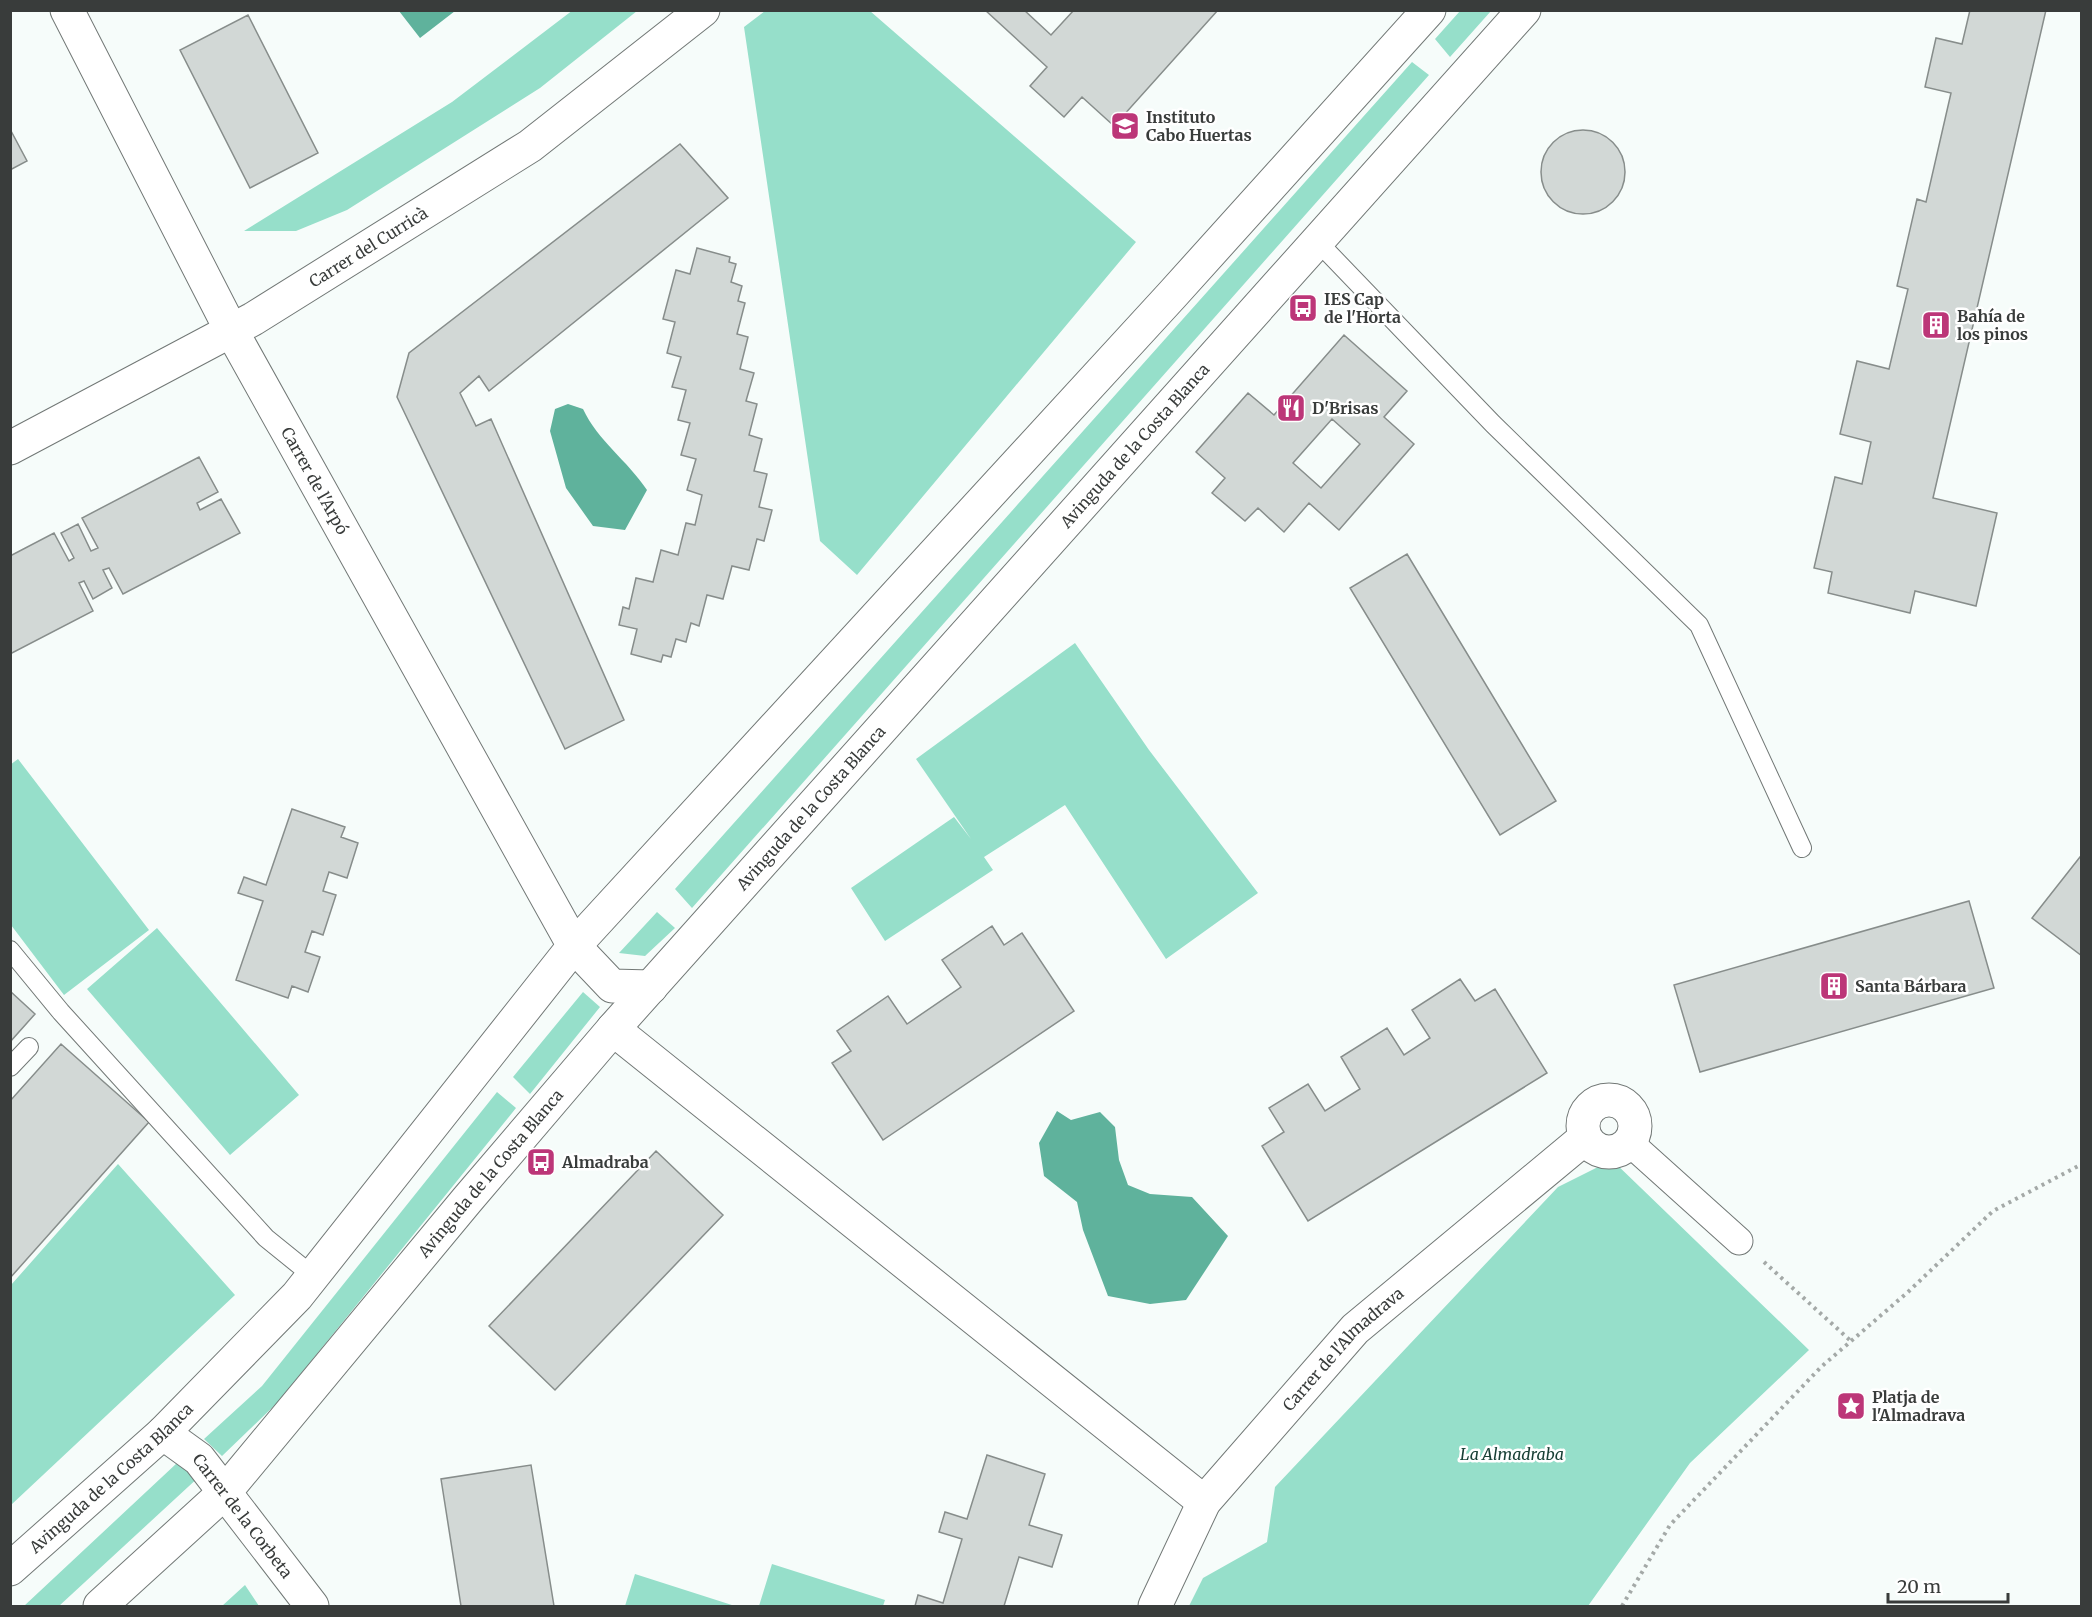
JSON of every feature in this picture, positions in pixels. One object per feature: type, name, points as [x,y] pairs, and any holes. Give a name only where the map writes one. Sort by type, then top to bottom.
[{"type":"street","name":"Carrer de l'Arpó","points":[[67,10],[231,330],[574,946],[612,986],[651,987]]},
{"type":"street","name":"Carrer del Curricà","points":[[10,448],[253,320],[530,146],[704,10]]},
{"type":"street","name":"Avinguda de la Costa Blanca","points":[[10,1569],[163,1433],[297,1296],[574,946],[1172,296],[1429,10]]},
{"type":"street","name":"Avinguda de la Costa Blanca","points":[[100,1606],[224,1493],[467,1200],[613,1029],[1524,10]]},
{"type":"street","points":[[613,1029],[1204,1502]]},
{"type":"street","points":[[1612,1100],[1629,1107],[1636,1119],[1636,1132],[1630,1143],[1622,1150],[1612,1152],[1592,1146],[1586,1138],[1583,1125],[1586,1113],[1594,1103],[1612,1100]]},
{"type":"street","name":"Carrer de l'Almadrava","points":[[1155,1606],[1204,1502],[1355,1329],[1586,1138]]},
{"type":"street","points":[[1630,1143],[1739,1241]]},
{"type":"street","name":"Carrer de la Corbeta","points":[[163,1433],[199,1459],[312,1606]]},
{"type":"lane","points":[[1318,242],[1493,424],[1699,625],[1802,848]]},
{"type":"lane","points":[[10,950],[61,1012],[88,1039],[266,1238],[313,1276]]},
{"type":"lane","points":[[10,1067],[29,1047]]},
{"type":"path","points":[[1622,1606],[1670,1525],[1821,1367],[1852,1342],[1993,1211],[2082,1164]]},
{"type":"path","points":[[1739,1241],[1852,1342]]},
{"type":"green space","points":[[573,10],[637,11],[540,88],[347,210],[296,231],[244,231],[452,102]]},
{"type":"green space","points":[[765,11],[870,11],[1136,242],[857,575],[820,541],[744,27]]},
{"type":"green space","points":[[1460,11],[1491,11],[1450,57],[1435,39]]},
{"type":"green space","points":[[1412,62],[1429,75],[692,908],[675,889]]},
{"type":"green space","points":[[1075,643],[1149,750],[1258,893],[1166,959],[1065,805],[984,857],[993,870],[885,941],[851,888],[954,817],[971,839],[916,759]]},
{"type":"green space","points":[[18,759],[149,930],[64,995],[11,925],[10,765]]},
{"type":"green space","points":[[657,912],[675,928],[645,956],[619,953]]},
{"type":"green space","points":[[157,928],[299,1095],[230,1155],[87,989]]},
{"type":"green space","points":[[583,992],[600,1007],[530,1094],[513,1077]]},
{"type":"green space","points":[[497,1092],[516,1108],[278,1402],[222,1456],[204,1439],[262,1386]]},
{"type":"green space","name":"La Almadraba","points":[[1612,1160],[1809,1350],[1690,1463],[1588,1606],[1189,1606],[1203,1578],[1267,1542],[1275,1487],[1558,1187]]},
{"type":"green space","points":[[118,1164],[235,1295],[11,1505],[11,1285]]},
{"type":"green space","points":[[177,1463],[201,1475],[59,1606],[24,1606]]},
{"type":"green space","points":[[772,1564],[885,1600],[883,1606],[759,1606]]},
{"type":"green space","points":[[635,1574],[735,1606],[625,1606]]},
{"type":"green space","points":[[245,1585],[259,1606],[222,1606]]},
{"type":"shaded area","points":[[399,11],[455,11],[420,38]]},
{"type":"shaded area","points":[[568,404],[583,409],[597,431],[647,490],[625,530],[593,526],[566,488],[550,431],[555,409]]},
{"type":"shaded area","points":[[1057,1111],[1071,1120],[1100,1112],[1115,1127],[1119,1160],[1128,1185],[1150,1194],[1192,1197],[1228,1236],[1186,1300],[1150,1304],[1108,1296],[1083,1230],[1077,1202],[1044,1176],[1039,1143]]},
{"type":"building","points":[[985,10],[1024,10],[1051,35],[1074,10],[1218,10],[1114,126],[1082,97],[1064,117],[1030,86],[1047,67]]},
{"type":"building","name":"Bahía de los pinos","points":[[1970,10],[2046,10],[1933,498],[1997,513],[1976,606],[1915,591],[1910,613],[1828,593],[1832,572],[1814,568],[1835,477],[1862,484],[1871,442],[1840,434],[1857,361],[1889,369],[1908,289],[1897,286],[1917,199],[1926,202],[1951,93],[1925,87],[1936,38],[1962,44]]},
{"type":"building","points":[[248,15],[318,153],[250,188],[180,50]]},
{"type":"building","points":[[10,129],[27,161],[10,170]]},
{"type":"building","points":[[1583,130],[1606,137],[1618,149],[1625,172],[1618,195],[1606,207],[1583,214],[1560,207],[1548,195],[1541,172],[1548,149],[1560,137]]},
{"type":"building","points":[[680,144],[728,198],[489,391],[479,376],[460,393],[476,426],[491,419],[624,720],[565,749],[397,397],[409,353]]},
{"type":"building","points":[[697,248],[730,257],[729,262],[736,264],[731,282],[742,286],[738,301],[745,303],[737,334],[748,337],[740,369],[754,373],[746,401],[757,404],[749,435],[762,439],[754,471],[767,474],[759,507],[772,510],[764,541],[757,539],[749,570],[732,566],[723,599],[707,595],[699,626],[691,623],[686,642],[676,639],[671,657],[663,655],[661,662],[631,654],[637,629],[619,625],[623,607],[629,609],[636,578],[653,582],[661,550],[678,555],[686,523],[695,525],[702,495],[687,490],[696,459],[681,455],[690,423],[678,420],[686,390],[672,387],[681,357],[667,353],[675,322],[663,319],[676,270],[690,274]]},
{"type":"building","points":[[1344,335],[1407,391],[1384,417],[1414,444],[1339,530],[1309,503],[1284,532],[1258,508],[1245,521],[1212,493],[1225,478],[1196,452],[1248,393],[1274,415]],"holes":[[[1332,419],[1360,444],[1321,488],[1293,463]]]},
{"type":"building","points":[[199,457],[218,492],[197,503],[200,510],[221,499],[240,533],[123,594],[109,568],[103,570],[112,588],[93,599],[84,581],[79,583],[93,611],[10,654],[10,556],[54,533],[69,561],[74,558],[61,533],[78,524],[91,551],[98,548],[82,518]]},
{"type":"building","points":[[1407,554],[1556,801],[1500,835],[1350,588]]},
{"type":"building","points":[[292,809],[345,827],[341,837],[358,843],[347,878],[329,872],[323,891],[336,895],[323,935],[312,931],[305,952],[320,957],[308,992],[292,986],[288,998],[236,980],[263,901],[238,893],[244,877],[266,885]]},
{"type":"building","points":[[2080,857],[2082,858],[2082,956],[2032,918]]},
{"type":"building","name":"Santa Bárbara","points":[[1969,901],[1994,988],[1700,1072],[1674,985]]},
{"type":"building","points":[[992,926],[1004,945],[1022,933],[1074,1011],[883,1140],[832,1063],[851,1051],[837,1031],[888,996],[907,1024],[961,987],[942,960]]},
{"type":"building","points":[[1460,979],[1475,1001],[1495,989],[1547,1073],[1308,1221],[1262,1146],[1284,1132],[1269,1108],[1308,1084],[1325,1111],[1360,1089],[1341,1057],[1387,1028],[1404,1055],[1430,1038],[1412,1010]]},
{"type":"building","points":[[10,991],[35,1014],[10,1042]]},
{"type":"building","points":[[61,1044],[149,1122],[10,1278],[10,1101]]},
{"type":"building","points":[[656,1151],[723,1215],[555,1390],[489,1326]]},
{"type":"building","points":[[987,1455],[1045,1474],[1029,1525],[1062,1535],[1052,1567],[1019,1557],[1004,1606],[915,1606],[918,1595],[943,1603],[962,1539],[939,1532],[945,1512],[967,1519]]},
{"type":"building","points":[[531,1465],[554,1606],[461,1606],[441,1479]]},
{"type":"place","name":"Instituto Cabo Huertas","points":[[1125,126]]},
{"type":"place","name":"IES Cap de l'Horta","points":[[1303,308]]},
{"type":"place","name":"Bahía de los pinos","points":[[1936,325]]},
{"type":"place","name":"D'Brisas","points":[[1291,408]]},
{"type":"place","name":"Santa Bárbara","points":[[1834,986]]},
{"type":"place","name":"Almadraba","points":[[541,1162]]},
{"type":"place","name":"Platja de l'Almadrava","points":[[1851,1406]]}]
